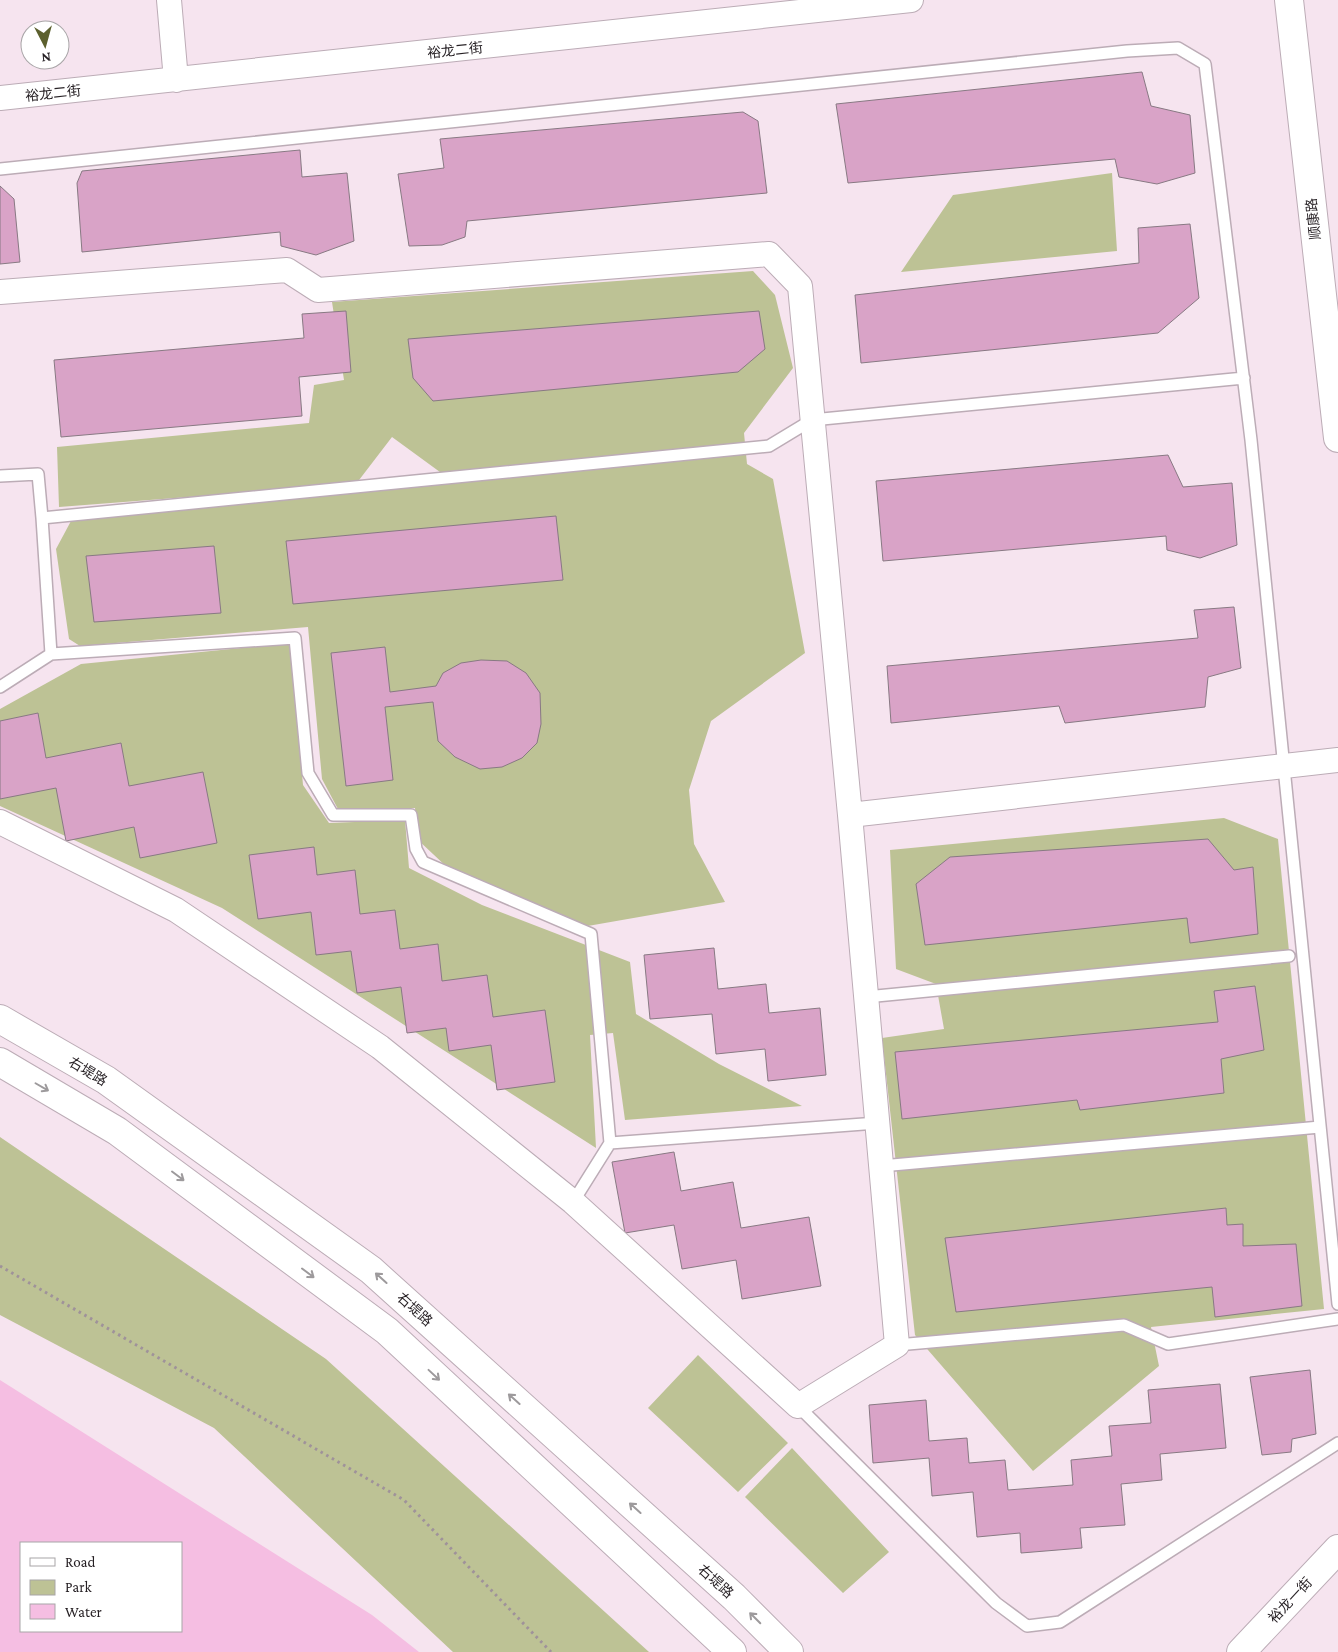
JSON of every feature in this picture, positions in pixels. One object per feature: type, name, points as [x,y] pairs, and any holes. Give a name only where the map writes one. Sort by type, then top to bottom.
[{"type":"main road","name":"顺康路","points":[[1289,0],[1338,438]]},
{"type":"main road","name":"右堤路","points":[[0,1019],[106,1080],[371,1270],[726,1590],[789,1652]]},
{"type":"main road","points":[[0,1062],[117,1131],[387,1331],[732,1652]]},
{"type":"main road","name":"裕龙一街","points":[[1241,1652],[1338,1549]]},
{"type":"street","points":[[169,0],[176,80]]},
{"type":"street","name":"裕龙二街","points":[[0,98],[911,0]]},
{"type":"street","points":[[0,292],[287,270],[318,290],[770,254],[800,286],[850,815],[897,1345],[798,1406],[573,1202],[380,1047],[176,910],[0,822]]},
{"type":"street","points":[[850,815],[1338,760]]},
{"type":"lane","points":[[0,168],[1107,53],[1178,48],[1205,64],[1244,378],[1338,1304]]},
{"type":"lane","points":[[42,518],[769,446],[812,420],[1244,378]]},
{"type":"lane","points":[[0,476],[38,474],[51,654]]},
{"type":"lane","points":[[0,687],[51,654],[295,638],[308,773],[334,815],[411,815],[416,849],[423,862],[591,934],[610,1143],[573,1202]]},
{"type":"lane","points":[[866,997],[1290,956]]},
{"type":"lane","points":[[610,1143],[877,1123]]},
{"type":"lane","points":[[881,1166],[1320,1127]]},
{"type":"lane","points":[[897,1345],[1124,1325],[1168,1344],[1338,1319]]},
{"type":"lane","points":[[798,1406],[996,1603],[1027,1626],[1060,1622],[1338,1443]]},
{"type":"path","points":[[0,1266],[404,1500],[551,1652]]},
{"type":"green space","points":[[1112,173],[1117,251],[901,272],[953,195]]},
{"type":"green space","points":[[753,271],[775,295],[793,368],[744,433],[747,464],[773,479],[805,653],[711,721],[689,790],[694,844],[725,902],[582,927],[450,870],[417,839],[415,808],[339,811],[322,779],[308,627],[80,646],[69,639],[56,549],[71,521],[455,483],[392,437],[356,484],[59,507],[57,447],[309,423],[314,385],[344,380],[332,302]]},
{"type":"green space","points":[[290,643],[303,785],[329,823],[405,820],[409,868],[482,905],[630,962],[636,1014],[719,1064],[802,1106],[625,1120],[613,1033],[590,1035],[596,1148],[222,908],[0,806],[0,709],[81,664]]},
{"type":"green space","points":[[1224,818],[1278,839],[1324,1309],[1151,1327],[1159,1366],[1033,1471],[915,1335],[882,1038],[944,1029],[936,984],[896,969],[890,850]]},
{"type":"green space","points":[[0,1137],[326,1359],[649,1652],[453,1652],[214,1428],[0,1315]]},
{"type":"green space","points":[[698,1355],[788,1443],[738,1492],[648,1408]]},
{"type":"green space","points":[[792,1448],[889,1552],[843,1593],[745,1497]]},
{"type":"water","points":[[0,1380],[372,1615],[419,1652],[0,1652]]},
{"type":"building","points":[[1142,72],[1151,106],[1190,115],[1195,173],[1157,184],[1119,177],[1115,159],[848,183],[836,104]]},
{"type":"building","points":[[743,112],[758,121],[767,193],[467,221],[465,237],[442,245],[409,246],[398,174],[444,168],[440,139]]},
{"type":"building","points":[[300,150],[302,177],[347,173],[354,241],[316,255],[281,246],[280,232],[82,252],[77,183],[82,171]]},
{"type":"building","points":[[0,186],[14,199],[20,262],[0,264]]},
{"type":"building","points":[[1190,224],[1199,298],[1158,333],[861,363],[855,295],[1139,263],[1138,228]]},
{"type":"building","points":[[346,311],[351,372],[299,377],[302,416],[61,437],[54,360],[304,338],[302,314]]},
{"type":"building","points":[[759,311],[765,349],[738,372],[433,401],[413,378],[408,339]]},
{"type":"building","points":[[1168,455],[1183,487],[1232,483],[1237,545],[1200,558],[1167,550],[1166,536],[883,561],[876,481]]},
{"type":"building","points":[[556,516],[563,580],[293,604],[286,541]]},
{"type":"building","points":[[214,546],[221,613],[94,622],[86,556]]},
{"type":"building","points":[[1234,607],[1241,668],[1208,677],[1205,707],[1065,723],[1059,706],[891,723],[887,666],[1198,638],[1194,610]]},
{"type":"building","points":[[385,647],[390,692],[436,686],[443,673],[461,663],[481,660],[507,661],[526,673],[540,693],[541,724],[537,743],[522,758],[502,767],[480,769],[455,757],[438,741],[433,702],[385,707],[393,780],[346,786],[331,653]]},
{"type":"building","points":[[38,713],[46,758],[121,743],[129,786],[203,772],[217,843],[140,858],[134,827],[66,841],[56,788],[0,799],[0,721]]},
{"type":"building","points":[[1208,839],[1234,870],[1253,867],[1258,934],[1190,943],[1187,918],[925,945],[916,884],[950,857]]},
{"type":"building","points":[[314,847],[317,875],[355,870],[360,914],[395,910],[400,949],[438,944],[442,981],[487,975],[493,1017],[545,1010],[555,1082],[497,1090],[491,1045],[449,1051],[446,1028],[407,1033],[401,987],[357,993],[351,951],[316,955],[311,912],[258,919],[249,855]]},
{"type":"building","points":[[714,948],[718,989],[766,984],[769,1013],[820,1008],[826,1075],[768,1081],[765,1049],[716,1054],[712,1014],[650,1019],[644,955]]},
{"type":"building","points":[[1255,986],[1264,1050],[1221,1059],[1224,1093],[1080,1110],[1077,1100],[902,1119],[895,1052],[1218,1022],[1214,991]]},
{"type":"building","points":[[674,1152],[681,1191],[733,1182],[741,1228],[809,1217],[821,1286],[742,1299],[736,1260],[682,1269],[674,1225],[625,1233],[612,1162]]},
{"type":"building","points":[[1226,1208],[1227,1225],[1243,1224],[1243,1246],[1296,1244],[1302,1306],[1215,1317],[1212,1287],[956,1312],[945,1238]]},
{"type":"building","points":[[1310,1370],[1316,1434],[1292,1439],[1291,1452],[1262,1455],[1250,1377]]},
{"type":"building","points":[[1220,1384],[1226,1448],[1160,1454],[1162,1480],[1121,1484],[1125,1525],[1080,1528],[1082,1548],[1021,1553],[1020,1533],[977,1537],[973,1492],[932,1496],[929,1458],[873,1463],[869,1405],[926,1400],[929,1441],[967,1438],[969,1463],[1005,1460],[1008,1490],[1073,1485],[1071,1460],[1112,1456],[1109,1426],[1151,1423],[1148,1390]]}]
